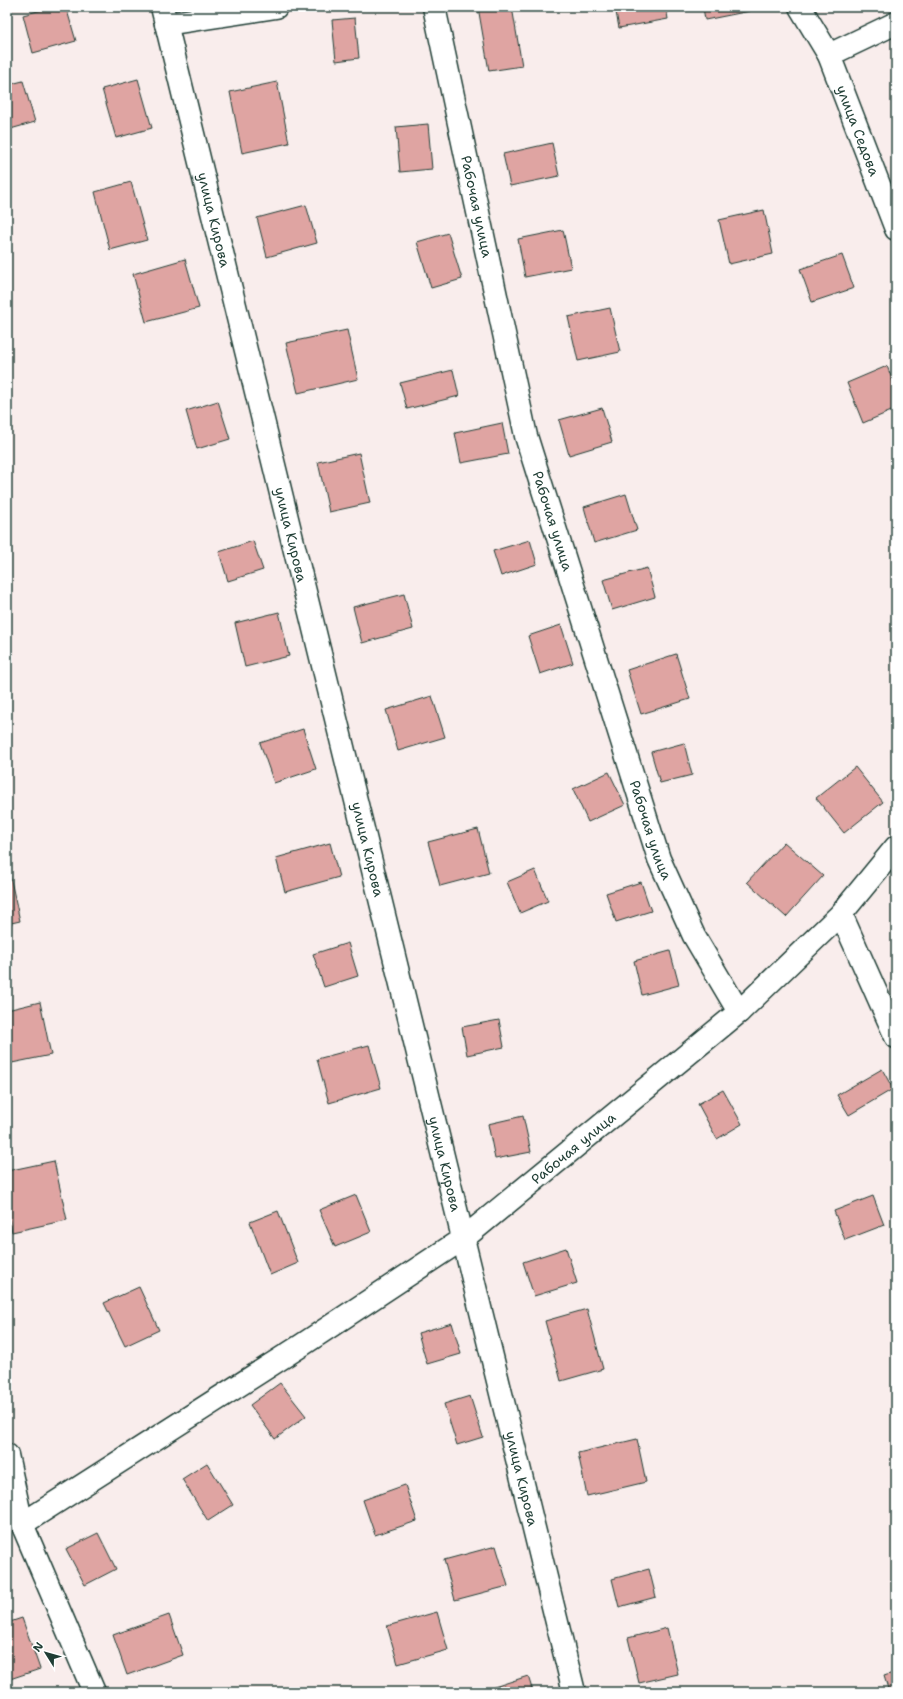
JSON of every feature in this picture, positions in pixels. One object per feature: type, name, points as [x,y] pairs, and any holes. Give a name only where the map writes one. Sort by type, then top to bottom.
[{"type":"street","points":[[164,16],[276,7]]},
{"type":"street","name":"Рабочая улица","points":[[434,7],[526,436],[659,859],[694,936],[739,1012]]},
{"type":"street","name":"улица Седова","points":[[800,7],[829,55],[896,229]]},
{"type":"street","name":"улица Кирова","points":[[164,16],[574,1692]]},
{"type":"street","points":[[829,55],[896,23]]},
{"type":"street","name":"Рабочая улица","points":[[22,1524],[302,1345],[464,1238],[739,1012],[841,914],[896,847]]},
{"type":"street","points":[[841,914],[896,1037]]},
{"type":"street","points":[[7,1455],[22,1524],[94,1692]]},
{"type":"building","points":[[53,7],[66,7],[76,41],[33,53],[23,15]]},
{"type":"building","points":[[478,7],[512,7],[522,66],[489,71]]},
{"type":"building","points":[[615,7],[666,7],[668,19],[619,28]]},
{"type":"building","points":[[703,7],[749,7],[750,11],[705,20]]},
{"type":"building","points":[[355,18],[359,58],[336,61],[332,20]]},
{"type":"building","points":[[138,79],[152,128],[116,138],[102,89]]},
{"type":"building","points":[[23,81],[35,122],[7,130],[7,85]]},
{"type":"building","points":[[277,82],[289,143],[242,153],[230,92]]},
{"type":"building","points":[[428,124],[432,169],[400,172],[396,127]]},
{"type":"building","points":[[552,143],[559,176],[510,186],[503,154]]},
{"type":"building","points":[[131,182],[147,240],[110,250],[95,192]]},
{"type":"building","points":[[306,205],[317,243],[267,257],[257,218]]},
{"type":"building","points":[[764,210],[773,254],[729,264],[719,220]]},
{"type":"building","points":[[563,230],[571,268],[525,277],[518,239]]},
{"type":"building","points":[[448,233],[462,279],[431,288],[417,242]]},
{"type":"building","points":[[842,255],[854,288],[812,302],[800,269]]},
{"type":"building","points":[[185,259],[199,308],[146,322],[133,274]]},
{"type":"building","points":[[610,308],[620,352],[578,361],[568,317]]},
{"type":"building","points":[[347,330],[358,379],[298,393],[286,343]]},
{"type":"building","points":[[887,366],[896,389],[896,409],[863,423],[847,383]]},
{"type":"building","points":[[453,370],[459,396],[407,409],[400,383]]},
{"type":"building","points":[[218,401],[230,439],[197,449],[186,411]]},
{"type":"building","points":[[602,408],[612,442],[569,455],[559,420]]},
{"type":"building","points":[[502,423],[508,454],[461,463],[455,433]]},
{"type":"building","points":[[359,453],[370,503],[329,512],[318,462]]},
{"type":"building","points":[[626,494],[637,530],[594,543],[584,507]]},
{"type":"building","points":[[530,540],[537,564],[501,576],[493,551]]},
{"type":"building","points":[[253,541],[263,570],[228,581],[219,552]]},
{"type":"building","points":[[647,568],[655,597],[612,610],[603,580]]},
{"type":"building","points":[[404,594],[413,629],[362,643],[353,607]]},
{"type":"building","points":[[279,612],[289,656],[245,667],[235,623]]},
{"type":"building","points":[[561,625],[573,663],[540,674],[528,636]]},
{"type":"building","points":[[676,654],[690,699],[641,714],[627,670]]},
{"type":"building","points":[[432,696],[445,737],[398,751],[386,710]]},
{"type":"building","points":[[303,729],[316,769],[274,783],[260,743]]},
{"type":"building","points":[[684,743],[692,775],[660,783],[651,752]]},
{"type":"building","points":[[855,767],[883,802],[844,833],[816,798]]},
{"type":"building","points":[[609,772],[625,805],[588,822],[573,789]]},
{"type":"building","points":[[478,829],[489,873],[440,886],[428,842]]},
{"type":"building","points":[[784,842],[823,876],[786,917],[747,882]]},
{"type":"building","points":[[330,843],[339,877],[285,892],[276,858]]},
{"type":"building","points":[[8,867],[20,921],[7,924],[7,868]]},
{"type":"building","points":[[535,870],[548,901],[520,913],[507,882]]},
{"type":"building","points":[[641,882],[651,911],[616,922],[606,893]]},
{"type":"building","points":[[348,943],[358,976],[324,987],[313,954]]},
{"type":"building","points":[[670,951],[679,985],[642,995],[634,961]]},
{"type":"building","points":[[40,1002],[51,1055],[7,1064],[7,1010]]},
{"type":"building","points":[[499,1020],[504,1047],[467,1055],[462,1027]]},
{"type":"building","points":[[369,1045],[381,1088],[329,1103],[317,1059]]},
{"type":"building","points":[[882,1069],[893,1089],[849,1115],[837,1095]]},
{"type":"building","points":[[723,1090],[742,1124],[717,1139],[698,1104]]},
{"type":"building","points":[[523,1116],[531,1152],[495,1159],[488,1124]]},
{"type":"building","points":[[54,1161],[67,1220],[12,1232],[7,1207],[7,1171]]},
{"type":"building","points":[[356,1195],[371,1232],[335,1247],[319,1210]]},
{"type":"building","points":[[873,1196],[884,1225],[845,1240],[834,1211]]},
{"type":"building","points":[[278,1211],[298,1263],[270,1275],[250,1222]]},
{"type":"building","points":[[896,1232],[896,1246],[892,1234]]},
{"type":"building","points":[[566,1248],[577,1283],[534,1296],[523,1262]]},
{"type":"building","points":[[139,1287],[159,1330],[125,1346],[104,1303]]},
{"type":"building","points":[[587,1309],[603,1369],[561,1381],[545,1321]]},
{"type":"building","points":[[452,1323],[461,1354],[427,1364],[418,1333]]},
{"type":"building","points":[[280,1383],[306,1416],[275,1439],[250,1405]]},
{"type":"building","points":[[470,1396],[483,1437],[457,1445],[444,1404]]},
{"type":"building","points":[[637,1439],[646,1482],[587,1496],[578,1453]]},
{"type":"building","points":[[207,1463],[233,1505],[208,1521],[182,1479]]},
{"type":"building","points":[[405,1485],[417,1521],[375,1535],[363,1500]]},
{"type":"building","points":[[98,1533],[116,1569],[85,1585],[66,1549]]},
{"type":"building","points":[[496,1546],[508,1586],[455,1600],[444,1560]]},
{"type":"building","points":[[649,1569],[656,1597],[619,1607],[612,1579]]},
{"type":"building","points":[[437,1612],[448,1650],[398,1664],[387,1626]]},
{"type":"building","points":[[169,1615],[183,1655],[127,1675],[113,1635]]},
{"type":"building","points":[[22,1618],[40,1669],[7,1680],[7,1623]]},
{"type":"building","points":[[667,1628],[678,1674],[639,1683],[628,1638]]},
{"type":"building","points":[[896,1672],[896,1692],[889,1692],[884,1676]]},
{"type":"building","points":[[528,1676],[533,1692],[489,1692],[488,1689]]}]
